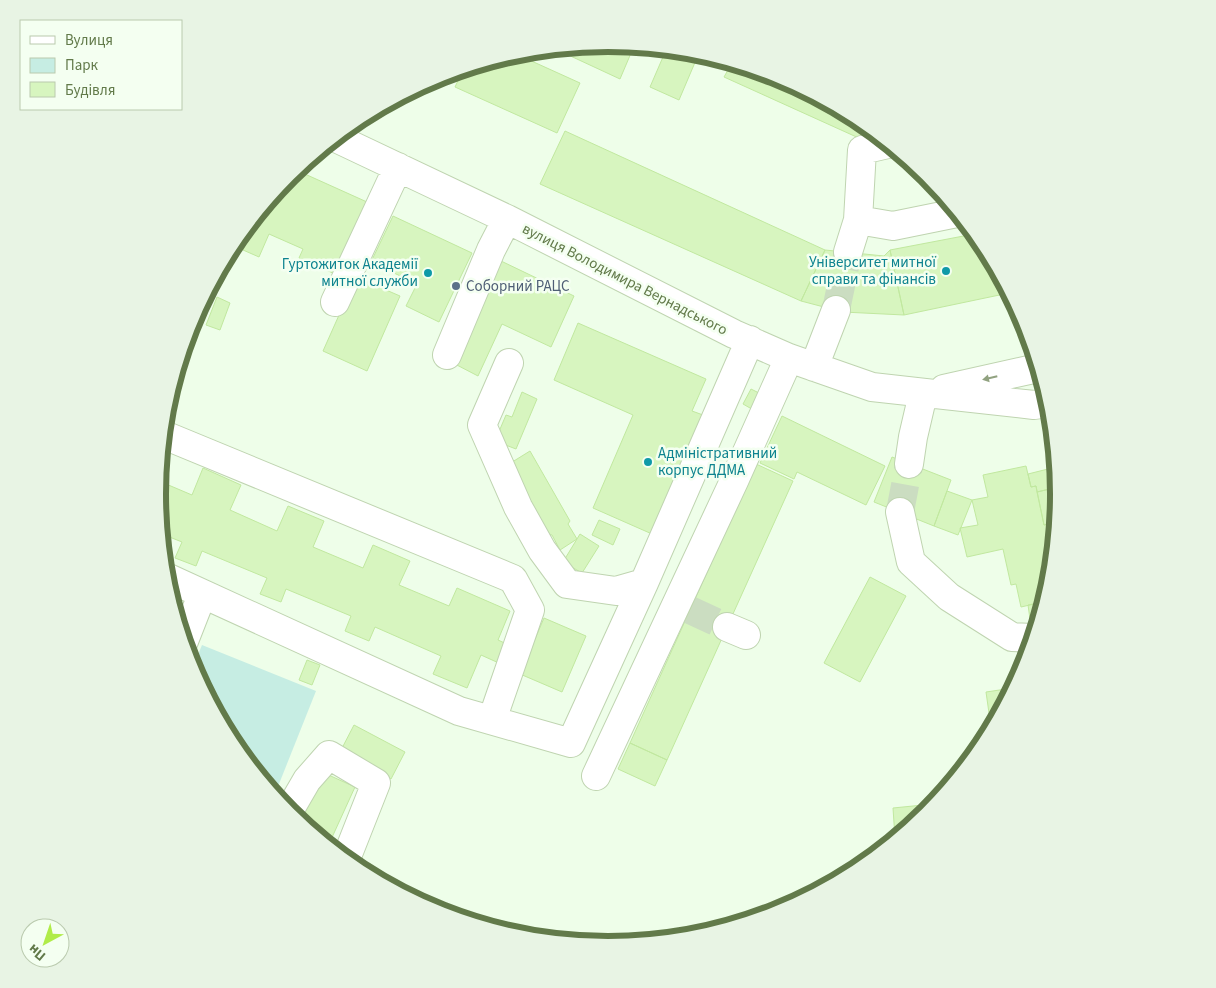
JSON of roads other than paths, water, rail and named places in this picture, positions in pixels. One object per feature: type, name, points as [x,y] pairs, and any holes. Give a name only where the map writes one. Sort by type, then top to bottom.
[{"type":"street","name":"вулиця Володимира Вернадського","points":[[343,141],[508,219],[750,340],[802,362],[872,387],[924,394],[1040,404]]},
{"type":"street","points":[[848,252],[858,220],[862,150],[879,146]]},
{"type":"street","points":[[334,302],[398,167]]},
{"type":"street","points":[[858,220],[893,226],[950,215]]},
{"type":"street","points":[[447,354],[491,250],[508,219]]},
{"type":"street","points":[[175,582],[459,711],[571,743],[600,768],[683,607],[802,362],[836,310]]},
{"type":"street","points":[[571,743],[644,583],[750,340]]},
{"type":"street","points":[[508,363],[482,425],[518,507],[542,550],[567,584],[616,591],[644,583]]},
{"type":"street","name":"вулиця Володимира Вернадського","points":[[924,394],[1031,370]]},
{"type":"street","points":[[909,464],[913,437],[924,394]]},
{"type":"street","points":[[170,437],[513,579],[530,610],[492,720]]},
{"type":"street","points":[[900,512],[911,562],[949,597],[1012,637],[1025,638]]},
{"type":"street","points":[[188,630],[202,595]]},
{"type":"street","points":[[293,803],[307,780],[329,755],[376,783],[349,851]]},
{"type":"tunnel","points":[[836,310],[848,252]]},
{"type":"tunnel","points":[[900,512],[909,464]]},
{"type":"tunnel","points":[[690,610],[727,627]]},
{"type":"place","name":"Університет митної справи та фінансів","points":[[946,271]]},
{"type":"place","name":"Гуртожиток Академії митної служби","points":[[428,273]]},
{"type":"place","name":"Соборний РАЦС","points":[[456,286]]},
{"type":"place","name":"Адміністративний корпус ДДМА","points":[[648,462]]}]
